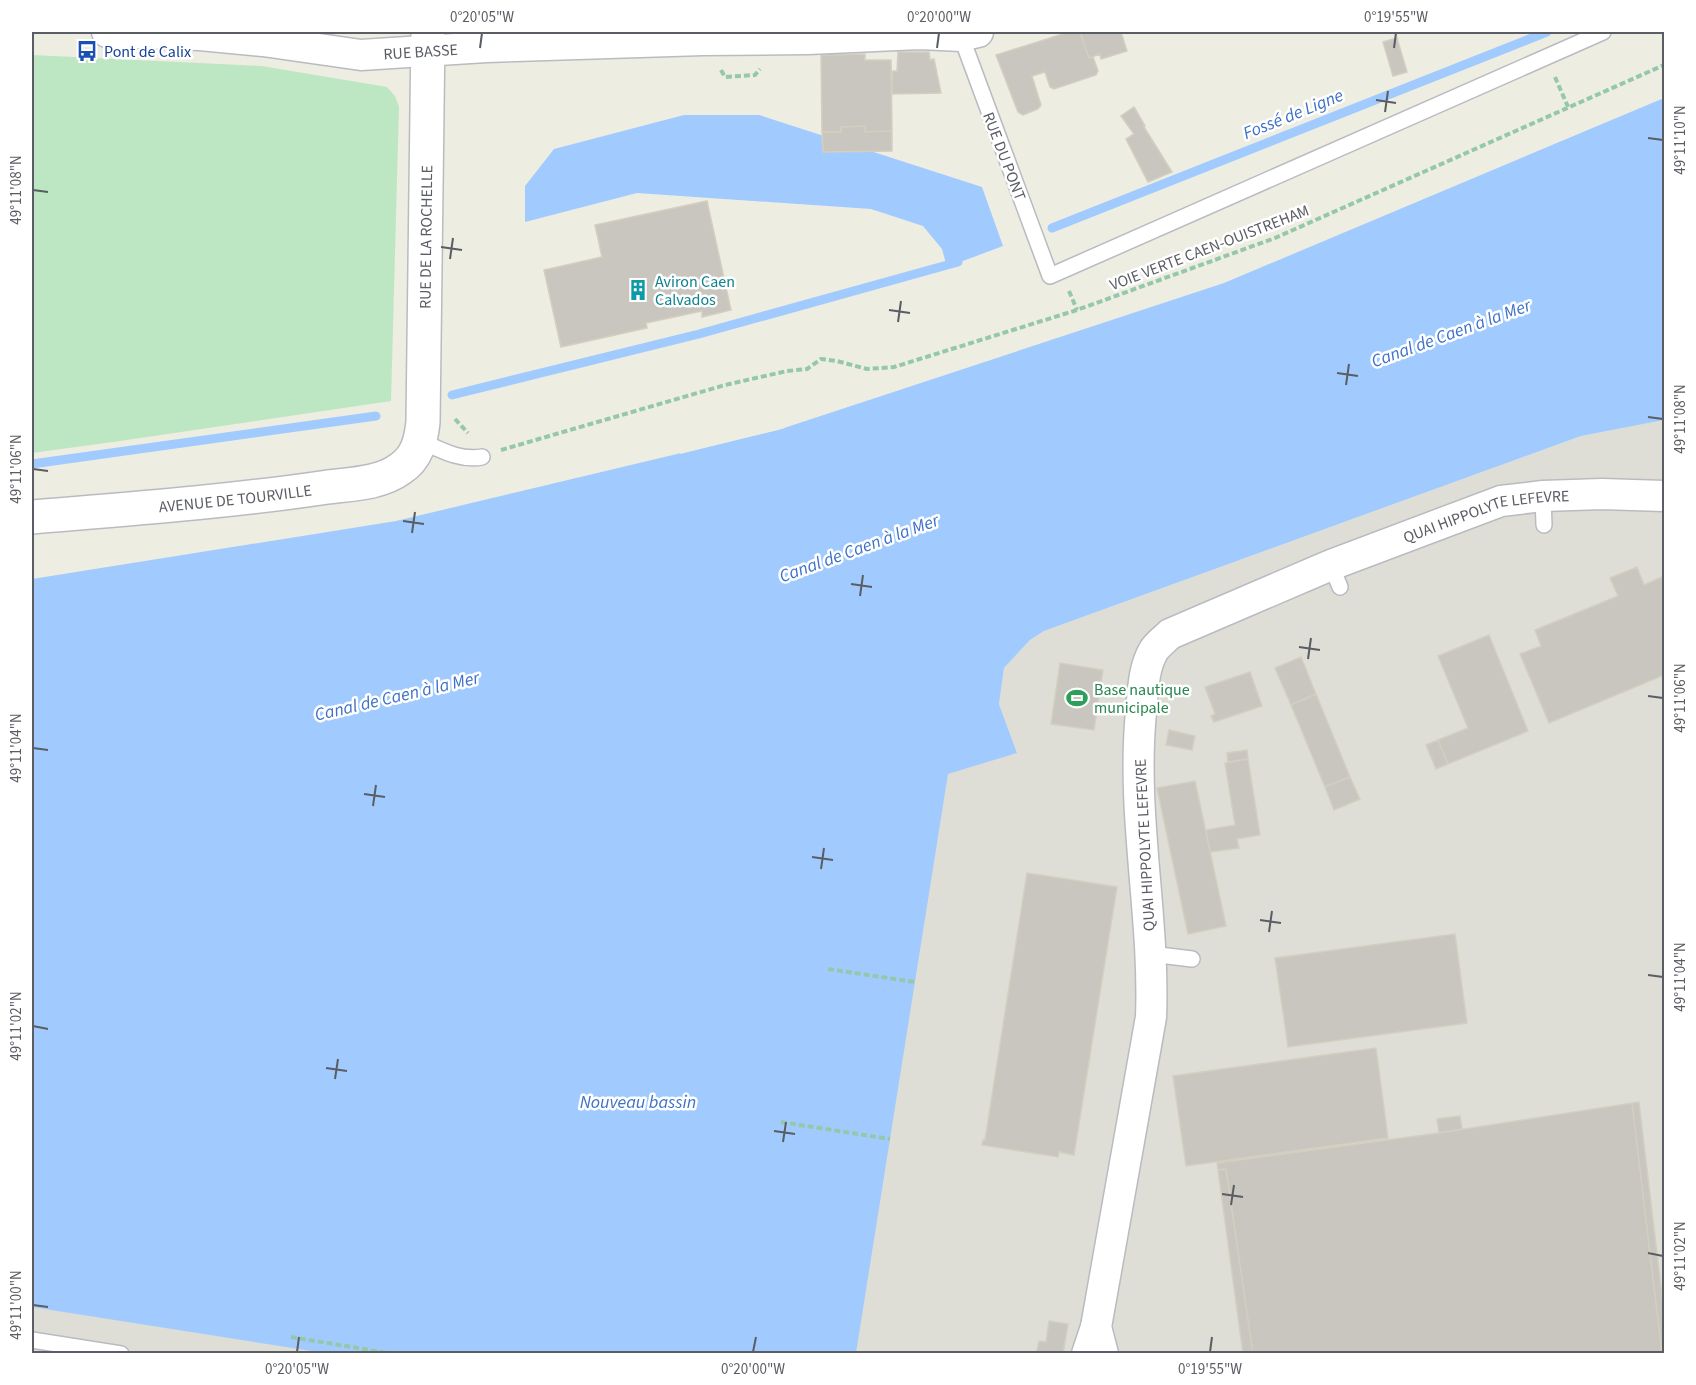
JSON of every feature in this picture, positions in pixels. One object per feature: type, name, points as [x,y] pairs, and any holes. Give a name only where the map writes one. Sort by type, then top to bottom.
[{"type":"street","name":"RUE BASSE","points":[[107,32],[221,37],[362,55],[428,42],[486,47],[970,34]]},
{"type":"street","name":"RUE DE LA ROCHELLE","points":[[421,441],[428,42]]},
{"type":"street","name":"AVENUE DE TOURVILLE","points":[[32,517],[300,491],[375,480],[400,470],[413,457],[421,441]]},
{"type":"street","name":"QUAI HIPPOLYTE LEFEVRE","points":[[1095,1345],[1151,1017],[1153,974],[1137,788],[1144,680],[1154,650],[1170,634],[1336,576],[1501,501],[1543,510],[1602,494],[1665,496]]},
{"type":"lane","points":[[1545,57],[1603,32]]},
{"type":"lane","name":"RUE DU PONT","points":[[970,34],[1050,276],[1545,57]]},
{"type":"lane","points":[[421,441],[460,457],[471,459],[482,457]]},
{"type":"lane","points":[[1151,954],[1192,959]]},
{"type":"lane","points":[[32,1340],[115,1353]]},
{"type":"path","points":[[1545,57],[1568,107]]},
{"type":"path","name":"VOIE VERTE CAEN-OUISTREHAM","points":[[482,457],[725,386],[787,370],[807,369],[821,359],[867,369],[894,367],[1028,327],[1275,238],[1665,65]]},
{"type":"path","points":[[724,77],[755,75]]},
{"type":"path","points":[[828,969],[915,982]]},
{"type":"path","points":[[781,1122],[890,1139]]},
{"type":"path","points":[[291,1337],[394,1353]]},
{"type":"shaded area","points":[[1664,420],[1664,1353],[32,1353],[32,924],[1017,753],[999,704],[1004,668],[1030,640],[1044,631],[1581,436]]},
{"type":"green space","points":[[32,55],[262,66],[387,87],[395,96],[399,107],[391,401],[32,453]]},
{"type":"water","points":[[1664,98],[1664,420],[1581,436],[1044,631],[1030,640],[1004,668],[999,704],[1017,753],[948,774],[856,1353],[324,1353],[32,1307],[32,579],[396,521],[778,430],[1224,283]]},
{"type":"water","points":[[684,115],[759,115],[982,187],[1003,246],[947,267],[942,249],[923,226],[871,209],[637,193],[525,222],[525,186],[554,149]]},
{"type":"pier","points":[[784,425],[785,428],[680,454],[679,450]]},
{"type":"building","points":[[1069,32],[1080,32],[1089,58],[1093,57],[1098,71],[1096,75],[1054,89],[1050,87],[1045,72],[1032,76],[1041,105],[1038,109],[1023,115],[1018,112],[996,55]]},
{"type":"building","points":[[1080,32],[1121,32],[1127,51],[1101,59],[1100,54],[1089,58]]},
{"type":"building","points":[[1397,38],[1407,72],[1393,76],[1383,42]]},
{"type":"building","points":[[898,52],[929,52],[930,60],[934,59],[941,93],[892,94],[892,71],[897,71]]},
{"type":"building","points":[[865,54],[865,60],[891,60],[892,131],[865,132],[865,126],[841,127],[841,132],[822,132],[821,55]]},
{"type":"building","points":[[1134,107],[1172,172],[1148,182],[1126,139],[1134,134],[1121,116]]},
{"type":"building","points":[[865,126],[865,132],[892,131],[892,151],[823,152],[822,132],[841,132],[841,127]]},
{"type":"building","name":"Aviron Caen Calvados","points":[[707,201],[731,310],[702,317],[702,311],[646,323],[647,328],[561,347],[544,270],[602,257],[595,225]]},
{"type":"building","points":[[1637,567],[1644,585],[1664,576],[1664,675],[1549,723],[1520,654],[1541,646],[1535,630],[1618,596],[1610,578]]},
{"type":"building","points":[[1489,635],[1528,731],[1448,764],[1438,740],[1468,728],[1438,656]]},
{"type":"building","points":[[1301,657],[1316,694],[1291,705],[1275,668]]},
{"type":"building","name":"Base nautique municipale","points":[[1060,663],[1103,670],[1094,730],[1051,724]]},
{"type":"building","points":[[1250,672],[1262,706],[1214,722],[1211,716],[1215,714],[1205,687]]},
{"type":"building","points":[[1316,694],[1350,777],[1325,787],[1291,705]]},
{"type":"building","points":[[1169,730],[1195,736],[1192,750],[1166,745]]},
{"type":"building","points":[[1438,740],[1448,764],[1436,769],[1426,745]]},
{"type":"building","points":[[1247,750],[1248,759],[1228,762],[1227,753]]},
{"type":"building","points":[[1248,759],[1260,835],[1237,839],[1239,848],[1210,852],[1206,830],[1235,825],[1225,763]]},
{"type":"building","points":[[1350,777],[1360,799],[1334,810],[1325,787]]},
{"type":"building","points":[[1195,781],[1226,926],[1188,934],[1157,788]]},
{"type":"building","points":[[1027,873],[1117,887],[1074,1155],[1059,1152],[1058,1157],[982,1145],[985,1140]]},
{"type":"building","points":[[1455,934],[1467,1023],[1288,1047],[1275,958]]},
{"type":"building","points":[[1376,1048],[1388,1138],[1186,1166],[1173,1076]]},
{"type":"building","points":[[1639,1102],[1664,1312],[1664,1354],[1662,1354],[1632,1103]]},
{"type":"building","points":[[1632,1103],[1662,1354],[1253,1354],[1226,1169],[1218,1170],[1217,1163],[1439,1133]]},
{"type":"building","points":[[1460,1116],[1462,1129],[1439,1133],[1437,1119]]},
{"type":"building","points":[[1226,1169],[1253,1354],[1243,1354],[1218,1170]]},
{"type":"building","points":[[1049,1321],[1068,1324],[1063,1354],[1036,1354],[1039,1341],[1046,1342]]},
{"type":"waterway","name":"Fossé de Ligne","points":[[1052,228],[1547,32]]},
{"type":"waterway","points":[[452,395],[699,334],[958,262]]},
{"type":"waterway","points":[[32,464],[376,416]]},
{"type":"place","name":"Pont de Calix","points":[[87,51]]},
{"type":"place","name":"Aviron Caen Calvados","points":[[638,290]]},
{"type":"place","name":"Base nautique municipale","points":[[1077,698]]},
{"type":"water label","name":"Canal de Caen à la Mer","points":[[1451,333]]},
{"type":"water label","name":"Canal de Caen à la Mer","points":[[859,548]]},
{"type":"water label","name":"Canal de Caen à la Mer","points":[[397,696]]},
{"type":"water label","name":"Nouveau bassin","points":[[638,1102]]}]
